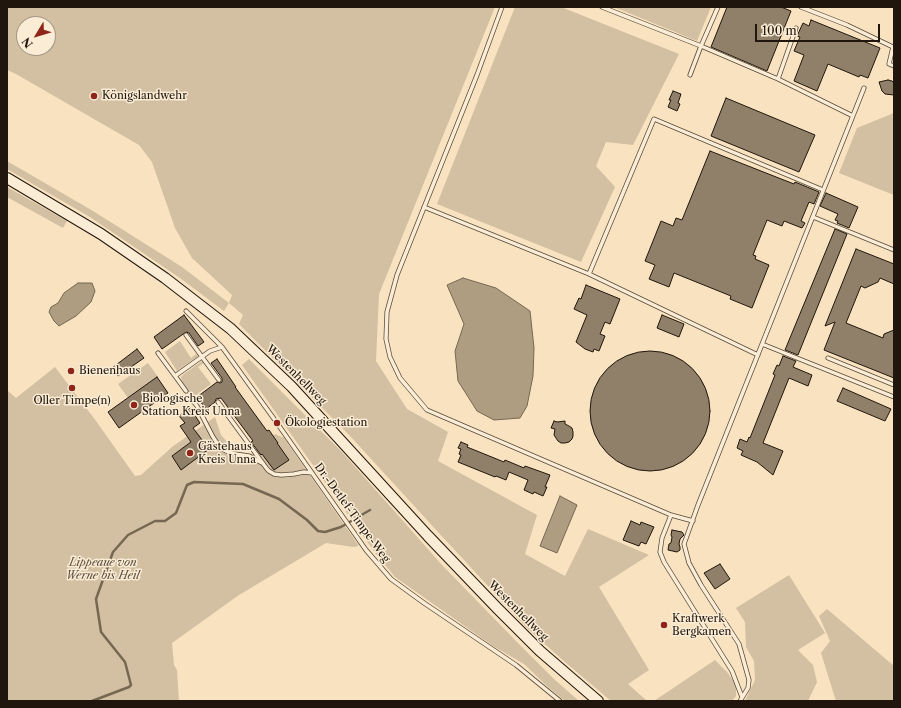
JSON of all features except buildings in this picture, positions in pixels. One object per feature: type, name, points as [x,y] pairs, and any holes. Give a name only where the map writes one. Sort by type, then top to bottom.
[{"type":"main road","name":"Westenhellweg","points":[[7,178],[101,234],[165,278],[231,329],[291,386],[428,536],[540,651],[598,701]]},
{"type":"lane","points":[[502,7],[477,75],[397,275],[387,312],[386,339],[390,357],[400,378],[427,410],[671,515],[693,521]]},
{"type":"lane","points":[[602,7],[701,46],[778,79],[853,116]]},
{"type":"lane","points":[[690,75],[718,7]]},
{"type":"lane","points":[[801,7],[847,25],[894,48],[889,64],[894,66]]},
{"type":"lane","points":[[778,79],[796,28]]},
{"type":"lane","points":[[741,699],[748,688],[749,680],[739,644],[701,585],[689,562],[684,544],[698,505],[864,88]]},
{"type":"lane","points":[[589,274],[654,119],[823,190]]},
{"type":"lane","points":[[424,207],[589,274],[758,355]]},
{"type":"lane","points":[[813,217],[894,250]]},
{"type":"lane","name":"Dr.-Detlef-Timpe-Weg","points":[[186,311],[222,347],[366,550],[390,579],[516,665],[560,701]]},
{"type":"lane","points":[[186,335],[218,380]]},
{"type":"lane","points":[[762,344],[894,397]]},
{"type":"lane","points":[[175,376],[210,351],[217,347],[222,347]]},
{"type":"lane","points":[[158,353],[186,391]]},
{"type":"lane","points":[[828,358],[894,385]]},
{"type":"lane","points":[[192,400],[219,446],[226,451],[235,454],[249,456],[264,465]]},
{"type":"lane","points":[[218,402],[269,471],[274,474],[281,475],[304,472],[312,473]]},
{"type":"lane","points":[[671,515],[662,538],[660,552],[664,562],[732,670],[741,699]]},
{"type":"green space","points":[[7,7],[495,7],[379,294],[376,361],[407,409],[448,432],[438,461],[537,515],[525,554],[565,576],[588,529],[649,555],[599,587],[649,670],[628,684],[647,701],[611,701],[527,628],[351,437],[239,324],[243,315],[229,303],[232,295],[192,258],[175,228],[152,162],[139,145],[7,70]]},
{"type":"green space","points":[[515,7],[561,7],[679,54],[633,145],[606,142],[596,166],[615,187],[581,262],[437,204]]},
{"type":"green space","points":[[614,7],[711,7],[697,41]]},
{"type":"green space","points":[[894,113],[894,195],[839,173],[857,128]]},
{"type":"green space","points":[[7,161],[93,211],[182,267],[229,303],[224,311],[180,278],[90,217],[7,169]]},
{"type":"green space","points":[[7,187],[67,221],[63,228],[7,197]]},
{"type":"green space","points":[[180,341],[191,358],[196,354],[198,356],[177,371],[165,352]]},
{"type":"green space","points":[[249,359],[342,452],[442,565],[554,679],[579,701],[565,701],[524,664],[493,646],[395,577],[376,554],[242,365]]},
{"type":"green space","points":[[202,361],[204,363],[198,367],[211,384],[192,398],[182,383],[181,377]]},
{"type":"green space","points":[[148,363],[158,377],[128,398],[118,384]]},
{"type":"green space","name":"Lippeaue von Werne bis Heil","points":[[55,367],[135,476],[141,475],[172,447],[215,417],[221,435],[229,444],[240,452],[252,454],[275,434],[284,438],[359,546],[353,547],[326,543],[239,595],[172,643],[174,665],[177,670],[179,701],[7,701],[7,390],[16,398]]},
{"type":"green space","points":[[789,575],[825,633],[798,650],[813,665],[817,682],[808,701],[745,701],[755,680],[754,661],[746,647],[745,622],[736,608]]},
{"type":"green space","points":[[827,609],[894,666],[894,701],[836,701],[821,653],[830,641],[819,616]]},
{"type":"green space","points":[[715,660],[727,672],[736,685],[736,696],[732,701],[654,701]]},
{"type":"shaded area","points":[[463,278],[496,288],[530,311],[534,348],[533,376],[527,406],[520,418],[494,420],[477,411],[458,381],[455,351],[464,324],[447,285]]},
{"type":"shaded area","points":[[78,283],[92,283],[95,291],[91,302],[76,316],[59,326],[49,312],[51,307],[58,303],[64,293]]},
{"type":"shaded area","points":[[560,496],[577,505],[557,553],[540,546]]},
{"type":"waterway","points":[[92,701],[131,685],[125,662],[101,632],[96,599],[113,552],[128,535],[155,521],[165,521],[176,513],[187,485],[194,482],[243,484],[279,499],[307,520],[318,531],[325,532],[341,527],[370,510]]},
{"type":"place","name":"Königslandwehr","points":[[94,96]]},
{"type":"place","name":"Bienenhaus","points":[[71,371]]},
{"type":"place","name":"Oller Timpe(n)","points":[[72,388]]},
{"type":"place","name":"Biologische Station Kreis Unna","points":[[134,405]]},
{"type":"place","name":"Ökologiestation","points":[[277,423]]},
{"type":"place","name":"Gästehaus Kreis Unna","points":[[190,453]]},
{"type":"place","name":"Kraftwerk Bergkamen","points":[[664,625]]}]
